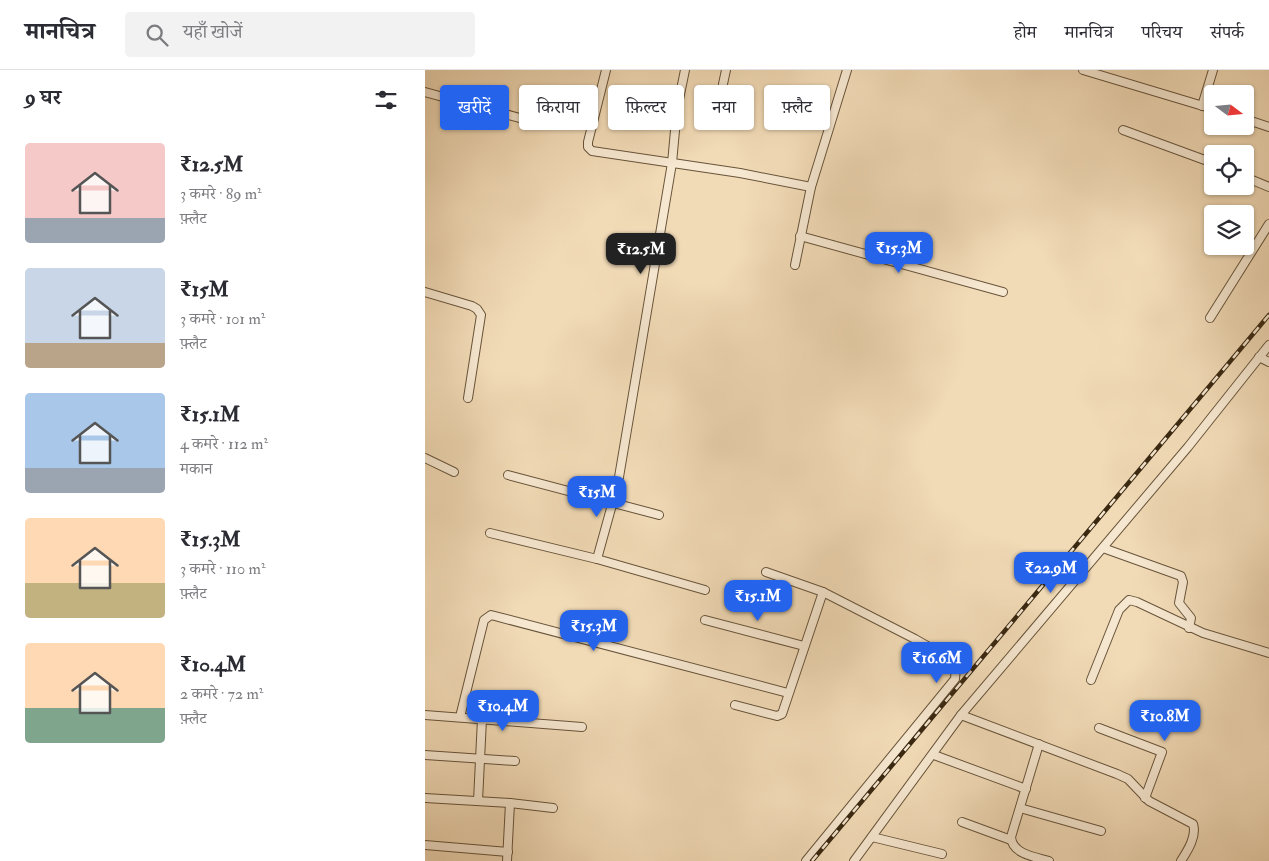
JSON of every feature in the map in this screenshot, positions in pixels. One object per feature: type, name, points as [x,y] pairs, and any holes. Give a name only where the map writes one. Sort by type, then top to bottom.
[{"type":"street","points":[[607,70],[588,147],[598,153],[740,172],[811,187]]},
{"type":"street","points":[[682,85],[685,70]]},
{"type":"street","points":[[723,84],[726,70]]},
{"type":"street","points":[[795,265],[811,187],[847,70]]},
{"type":"street","points":[[1083,70],[1202,106],[1213,70]]},
{"type":"street","points":[[425,92],[519,118]]},
{"type":"street","points":[[1254,122],[1269,127]]},
{"type":"street","points":[[597,559],[618,483],[672,163],[675,130]]},
{"type":"street","points":[[1123,130],[1204,161]]},
{"type":"street","points":[[1254,180],[1269,186]]},
{"type":"street","points":[[1210,318],[1269,224]]},
{"type":"street","points":[[800,236],[1003,292]]},
{"type":"street","points":[[425,292],[472,306],[477,309],[481,316],[468,398]]},
{"type":"street","points":[[854,861],[961,716],[1189,447],[1269,345]]},
{"type":"street","points":[[1259,357],[1269,362]]},
{"type":"street","points":[[425,458],[454,472]]},
{"type":"street","points":[[507,475],[659,515]]},
{"type":"street","points":[[490,533],[597,559],[705,590]]},
{"type":"street","points":[[1103,548],[1181,576],[1183,582],[1179,603],[1191,618],[1189,628]]},
{"type":"street","points":[[766,572],[823,592],[951,660],[957,667],[955,679],[908,739],[806,861]]},
{"type":"street","points":[[735,705],[780,716],[823,592]]},
{"type":"street","points":[[1091,680],[1110,631],[1124,603],[1129,600],[1137,602],[1189,628],[1269,653]]},
{"type":"street","points":[[460,717],[484,620],[491,615],[788,693]]},
{"type":"street","points":[[705,620],[805,646]]},
{"type":"street","points":[[425,715],[582,727]]},
{"type":"street","points":[[961,716],[1128,779],[1145,798],[1193,824],[1194,833],[1181,861]]},
{"type":"street","points":[[479,801],[482,719]]},
{"type":"street","points":[[1099,728],[1161,752],[1145,798]]},
{"type":"street","points":[[1039,744],[1011,840],[1014,848],[1018,851],[1049,861]]},
{"type":"street","points":[[425,755],[515,761]]},
{"type":"street","points":[[934,755],[1026,789]]},
{"type":"street","points":[[425,798],[510,803],[553,808]]},
{"type":"street","points":[[507,861],[510,803]]},
{"type":"street","points":[[1020,808],[1101,831]]},
{"type":"street","points":[[962,822],[1011,840]]},
{"type":"street","points":[[872,837],[942,854]]},
{"type":"street","points":[[425,845],[508,852]]},
{"type":"street","points":[[863,861],[865,847]]},
{"type":"railway","points":[[812,861],[1269,315]]}]
